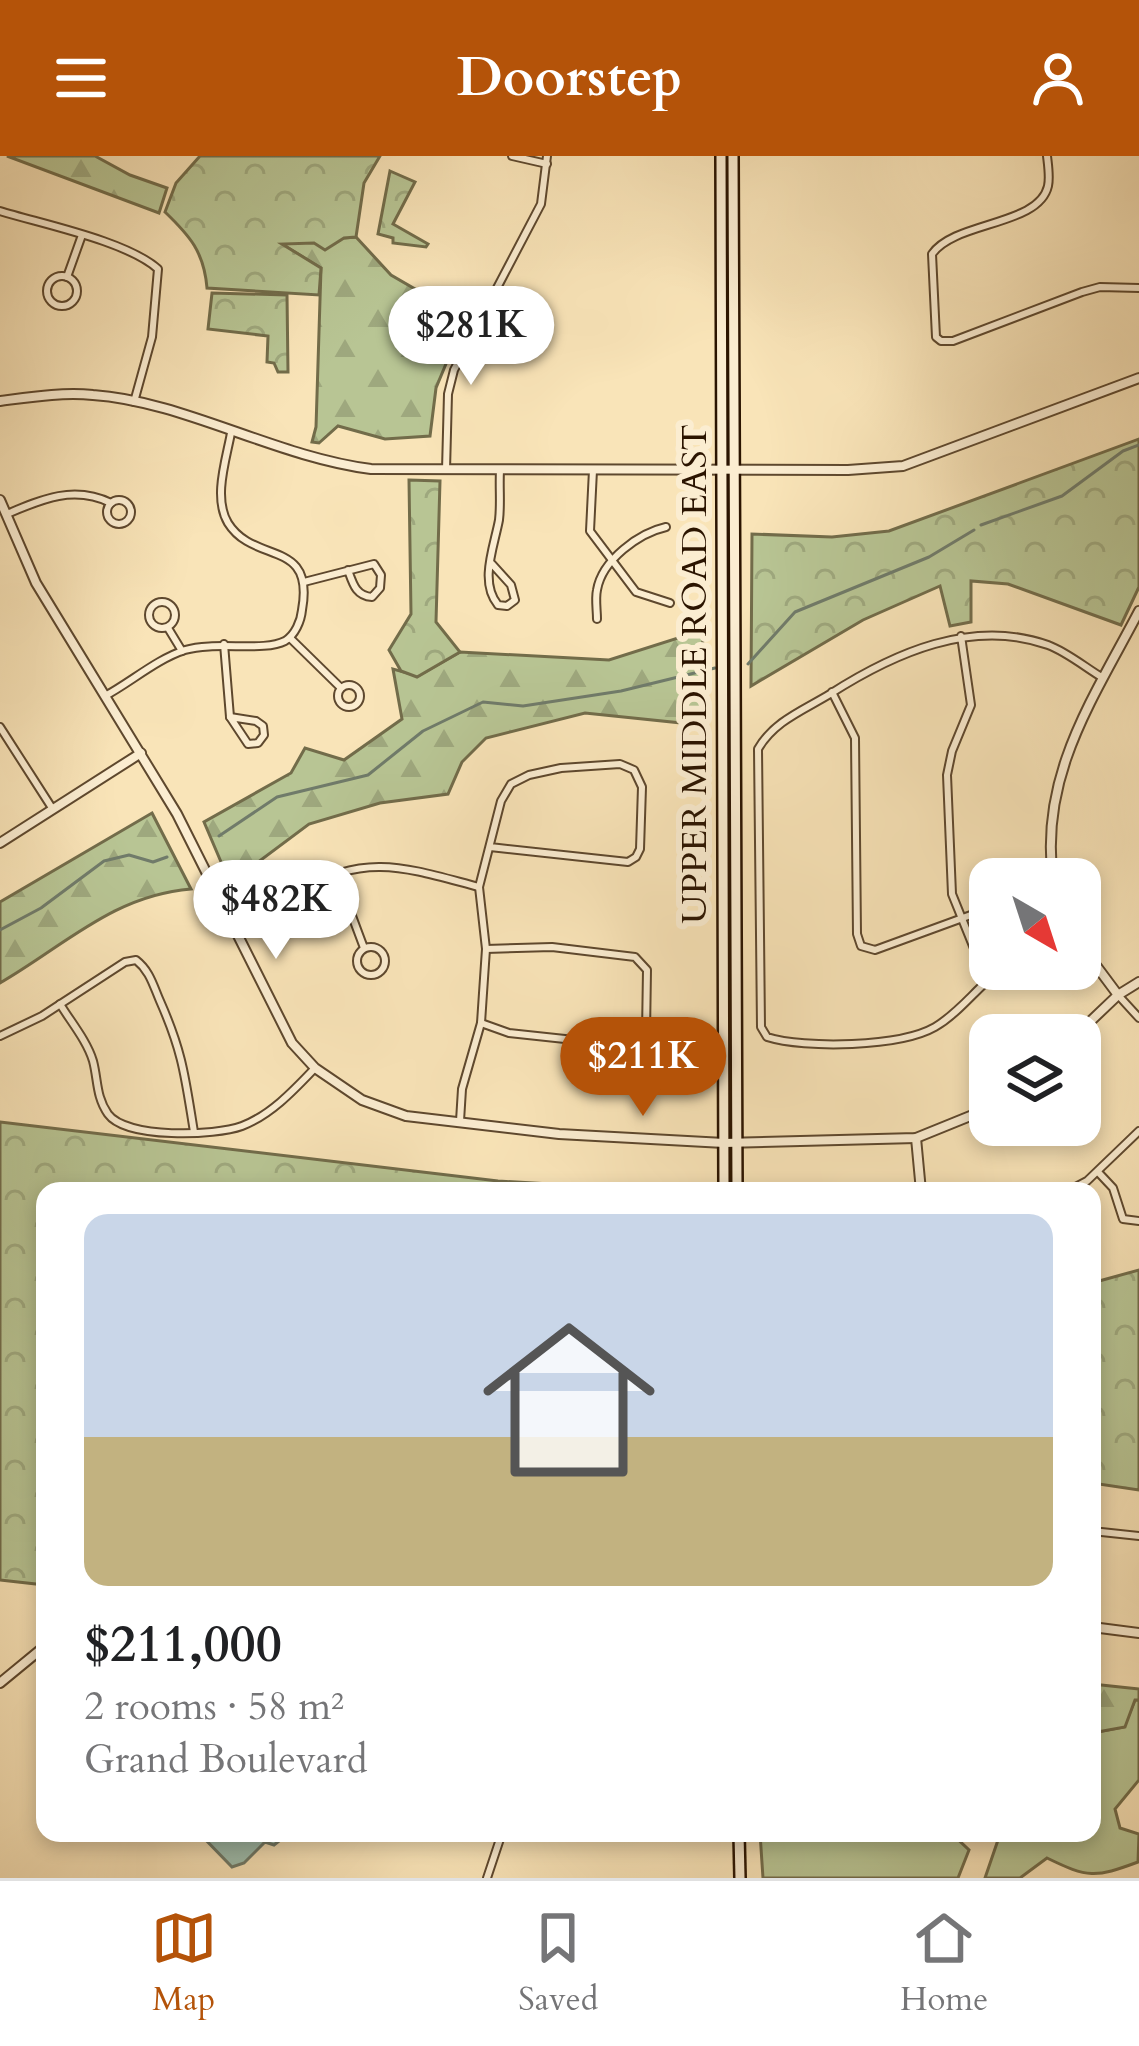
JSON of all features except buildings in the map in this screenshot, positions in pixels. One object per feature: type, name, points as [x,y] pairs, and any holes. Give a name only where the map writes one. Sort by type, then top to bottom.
[{"type":"main road","name":"UPPER MIDDLE ROAD EAST","points":[[721,156],[737,1182]]},
{"type":"main road","name":"UPPER MIDDLE ROAD EAST","points":[[724,1182],[734,156]]},
{"type":"main road","points":[[740,1842],[740,1878]]},
{"type":"street","points":[[446,470],[448,394],[454,370],[542,204],[547,160],[512,156]]},
{"type":"street","points":[[1047,156],[1048,183],[1041,199],[1027,210],[944,242],[932,254],[936,337],[953,341],[1100,287],[1139,288]]},
{"type":"street","points":[[0,211],[148,260],[158,269],[152,338],[134,402]]},
{"type":"street","points":[[67,277],[82,236]]},
{"type":"street","points":[[67,277],[77,288],[75,298],[58,306],[50,301],[47,286],[53,278],[67,277]]},
{"type":"street","points":[[0,400],[67,394],[134,402],[354,467],[848,470],[903,466],[1139,378]]},
{"type":"street","points":[[105,696],[182,651],[224,644],[255,646],[290,638],[301,620],[304,582],[292,561],[245,540],[225,519],[222,477],[231,433]]},
{"type":"street","points":[[492,564],[515,593],[515,600],[507,606],[498,605],[489,595],[488,582],[500,515],[500,470]]},
{"type":"street","points":[[592,470],[590,531],[636,592],[670,603]]},
{"type":"street","points":[[7,514],[45,498],[74,493],[126,502],[131,513],[128,520],[121,524],[110,520],[111,503]]},
{"type":"street","points":[[0,500],[36,583],[177,814],[292,1043],[315,1068],[362,1100],[406,1116],[579,1136],[724,1143],[916,1138],[969,1117]]},
{"type":"street","points":[[597,619],[597,587],[611,560],[650,530],[666,527]]},
{"type":"street","points":[[304,582],[348,570],[374,564],[381,574],[380,588],[372,597],[364,596],[356,590],[348,570]]},
{"type":"street","points":[[155,604],[174,608],[176,617],[168,627],[159,628],[150,620],[155,604]]},
{"type":"street","points":[[1051,858],[1058,775],[1139,611]]},
{"type":"street","points":[[168,627],[182,651]]},
{"type":"street","points":[[961,636],[971,705],[947,775],[952,894],[985,983],[934,1028],[912,1037],[805,1042],[767,1037],[761,1027],[758,749],[769,731],[854,677],[961,636],[1007,636],[1050,646],[1104,679]]},
{"type":"street","points":[[290,638],[341,688]]},
{"type":"street","points":[[224,644],[230,717],[248,744],[258,743],[264,735],[256,721],[230,717]]},
{"type":"street","points":[[832,692],[855,738],[856,934],[862,946],[875,950],[969,914]]},
{"type":"street","points":[[0,727],[52,808]]},
{"type":"street","points":[[0,843],[141,753]]},
{"type":"street","points":[[460,1121],[462,1089],[481,1023],[486,949],[479,887],[501,801],[512,784],[561,768],[620,764],[634,770],[642,787],[636,857],[628,862],[490,847]]},
{"type":"street","points":[[237,933],[300,891],[359,866],[394,865],[479,887]]},
{"type":"street","points":[[336,873],[364,949]]},
{"type":"street","points":[[481,1023],[509,1033],[630,1046],[646,1033],[646,970],[635,957],[553,947],[486,949]]},
{"type":"street","points":[[364,949],[377,949],[383,955],[384,964],[376,974],[359,969],[357,961],[364,949]]},
{"type":"street","points":[[0,1036],[125,962],[136,961],[147,969],[185,1063],[194,1132]]},
{"type":"street","points":[[1101,972],[1139,1018]]},
{"type":"street","points":[[1098,1014],[1139,982]]},
{"type":"street","points":[[60,1004],[92,1060],[98,1096],[111,1119],[130,1130],[194,1132],[243,1126],[279,1103],[315,1068]]},
{"type":"street","points":[[1082,1182],[1139,1131]]},
{"type":"street","points":[[916,1138],[920,1182]]},
{"type":"street","points":[[1098,1172],[1113,1188],[1124,1219],[1139,1221]]},
{"type":"street","points":[[1101,1532],[1139,1536]]},
{"type":"street","points":[[1101,1628],[1139,1633]]},
{"type":"street","points":[[0,1683],[36,1653]]},
{"type":"street","points":[[487,1878],[499,1842]]},
{"type":"green space","points":[[7,156],[95,156],[167,188],[159,213]]},
{"type":"green space","points":[[200,156],[380,156],[364,183],[356,237],[344,238],[325,250],[314,243],[282,244],[321,268],[319,295],[207,288],[194,246],[165,212],[176,183]]},
{"type":"green space","points":[[390,171],[415,182],[393,224],[428,244],[426,247],[393,243],[393,238],[378,234]]},
{"type":"green space","points":[[356,237],[391,275],[465,318],[436,388],[430,436],[385,439],[338,426],[319,443],[312,442],[321,268],[280,243]]},
{"type":"green space","points":[[212,293],[287,295],[288,372],[278,372],[274,363],[267,362],[268,336],[208,329]]},
{"type":"green space","points":[[1139,439],[1139,587],[1121,625],[1008,584],[971,581],[971,622],[950,626],[940,586],[863,620],[751,686],[752,534],[832,537],[889,531]]},
{"type":"green space","points":[[409,480],[440,481],[436,622],[460,652],[417,677],[401,671],[389,650],[411,614]]},
{"type":"green space","points":[[703,630],[701,725],[585,713],[486,738],[462,762],[448,794],[380,803],[309,824],[230,883],[204,822],[291,773],[305,748],[344,760],[402,719],[393,669],[418,676],[460,652],[609,660]]},
{"type":"green space","points":[[152,813],[191,889],[163,893],[114,912],[0,983],[0,902]]},
{"type":"green space","points":[[0,1122],[515,1182],[36,1182],[36,1584],[0,1580]]},
{"type":"green space","points":[[1139,1270],[1139,1490],[1101,1484],[1101,1281]]},
{"type":"green space","points":[[1101,1685],[1139,1689],[1139,1700],[1125,1727],[1101,1731]]},
{"type":"green space","points":[[1139,1700],[1139,1780],[1115,1809],[1120,1828],[1139,1834],[1138,1862],[1092,1874],[1047,1858],[1020,1878],[985,1878],[997,1842],[1101,1842],[1101,1731],[1124,1727]]},
{"type":"green space","points":[[761,1842],[961,1842],[969,1850],[958,1878],[763,1878]]},
{"type":"shaded area","points":[[208,1842],[265,1842],[244,1863],[232,1867]]},
{"type":"waterway","points":[[981,525],[1062,496],[1123,451],[1139,445]]},
{"type":"waterway","points":[[748,664],[795,612],[929,557],[974,530]]},
{"type":"waterway","points":[[219,836],[277,797],[368,775],[423,731],[483,702],[523,706],[621,691],[715,668]]},
{"type":"waterway","points":[[0,930],[41,908],[104,861],[129,855],[153,862],[167,857]]}]
